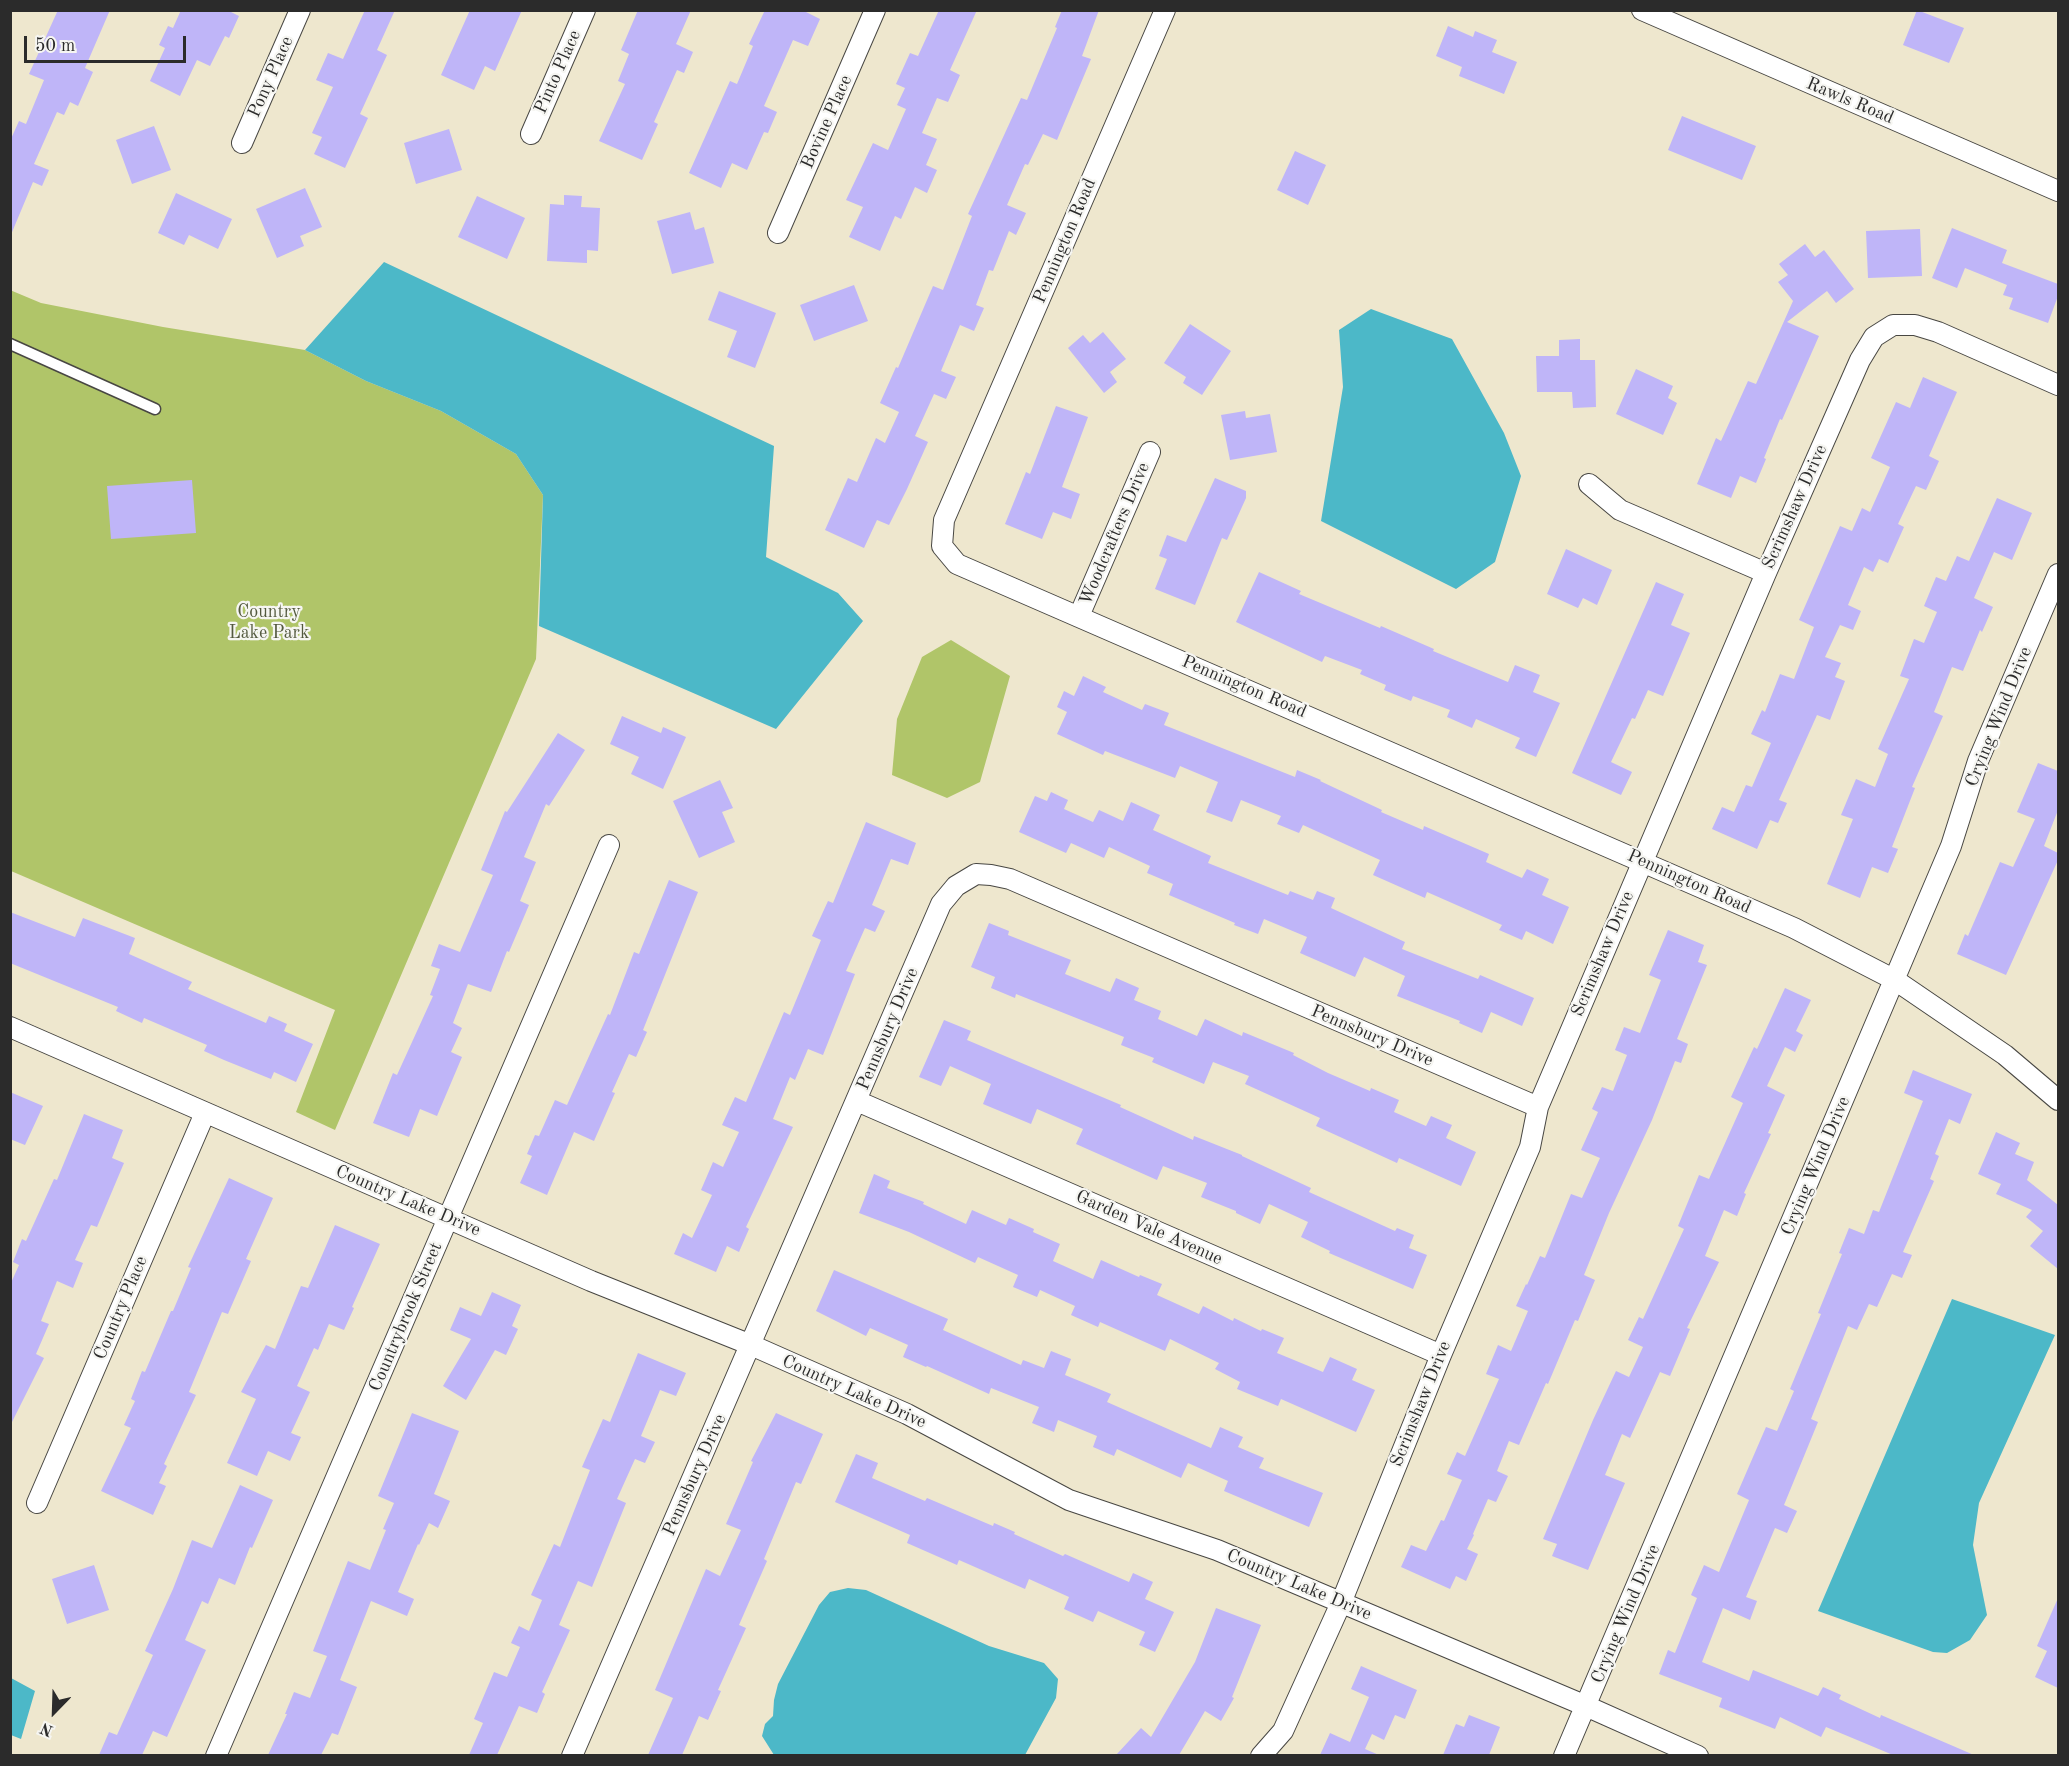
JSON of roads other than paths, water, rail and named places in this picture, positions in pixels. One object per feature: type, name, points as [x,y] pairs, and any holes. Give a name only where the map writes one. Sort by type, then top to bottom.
[{"type":"street","name":"Pony Place","points":[[242,143],[300,10]]},
{"type":"street","name":"Pinto Place","points":[[531,134],[585,10]]},
{"type":"street","name":"Bovine Place","points":[[778,233],[875,10]]},
{"type":"street","name":"Pennington Road","points":[[1165,10],[944,520],[942,546],[957,564],[1794,928],[1895,980],[2005,1056],[2058,1100]]},
{"type":"street","name":"Rawls Road","points":[[1642,10],[2058,191]]},
{"type":"street","name":"Scrimshaw Drive","points":[[1261,1755],[1283,1731],[1341,1603],[1441,1355],[1530,1147],[1538,1107],[1766,573],[1860,360],[1874,338],[1893,325],[1915,325],[1938,332],[2058,385]]},
{"type":"street","name":"Woodcrafters Drive","points":[[1080,616],[1150,452]]},
{"type":"street","points":[[1589,484],[1620,510],[1766,573]]},
{"type":"street","name":"Crying Wind Drive","points":[[1564,1755],[1952,846],[1978,761],[2058,574]]},
{"type":"street","name":"Countrybrook Street","points":[[216,1755],[609,845]]},
{"type":"street","name":"Pennsbury Drive","points":[[572,1755],[941,904],[956,886],[976,874],[1010,879],[1538,1107]]},
{"type":"street","name":"Country Lake Drive","points":[[10,1027],[591,1281],[751,1345],[907,1414],[1069,1500],[1217,1550],[1698,1755]]},
{"type":"street","name":"Garden Vale Avenue","points":[[857,1101],[1441,1355]]},
{"type":"street","name":"Country Place","points":[[37,1503],[205,1113]]},
{"type":"lane","points":[[10,344],[154,410]]},
{"type":"water","points":[[384,262],[774,446],[766,557],[838,593],[863,621],[776,729],[539,626],[543,495],[516,454],[441,411],[366,381],[305,350]]},
{"type":"water","points":[[1371,309],[1452,339],[1504,433],[1521,476],[1495,562],[1456,589],[1321,521],[1343,387],[1339,330]]},
{"type":"water","points":[[1952,1299],[2055,1335],[1979,1503],[1973,1545],[1987,1615],[1970,1640],[1947,1653],[1933,1652],[1818,1611]]},
{"type":"water","points":[[848,1588],[866,1590],[989,1646],[1044,1663],[1058,1679],[1056,1698],[1025,1755],[774,1755],[762,1736],[765,1724],[773,1716],[778,1684],[819,1605],[830,1592]]},
{"type":"water","points":[[11,1678],[35,1691],[21,1739],[11,1735]]},
{"type":"park label","name":"Country Lake Park","points":[[269,622]]}]
